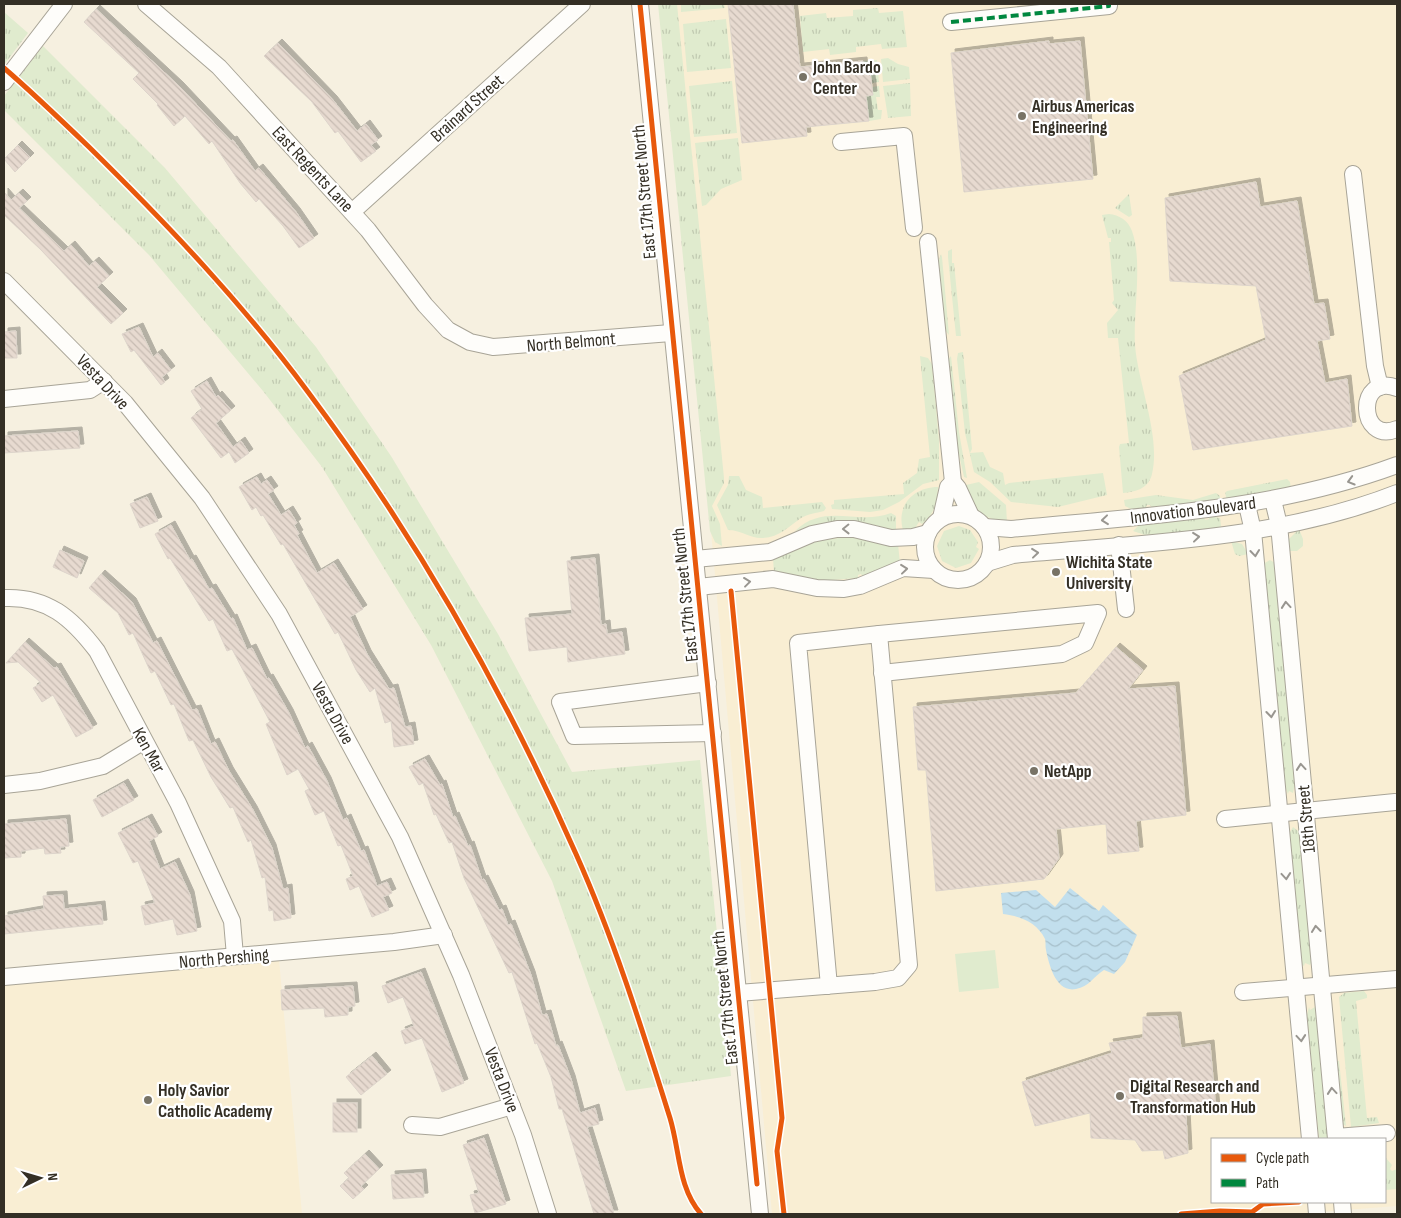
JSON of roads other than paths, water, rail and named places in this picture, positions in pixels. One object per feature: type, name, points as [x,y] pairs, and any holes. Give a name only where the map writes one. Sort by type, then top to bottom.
[{"type":"street","points":[[4,82],[64,4]]},
{"type":"street","name":"East Regents Lane","points":[[146,4],[219,67],[368,230],[424,305],[448,330],[470,342]]},
{"type":"street","name":"Brainard Street","points":[[352,212],[582,4]]},
{"type":"street","name":"East 17th Street North","points":[[640,4],[671,333],[696,559],[760,1214]]},
{"type":"street","points":[[951,22],[1109,6],[1109,4]]},
{"type":"street","points":[[842,142],[904,136],[914,228]]},
{"type":"street","points":[[1353,174],[1375,366],[1380,387]]},
{"type":"street","points":[[928,242],[953,482],[958,488],[971,516]]},
{"type":"street","name":"Vesta Drive","points":[[4,280],[104,381],[202,498],[279,614],[400,837],[444,935],[524,1135],[548,1214]]},
{"type":"street","name":"North Belmont","points":[[470,342],[493,347],[671,333]]},
{"type":"street","points":[[4,399],[90,390],[104,381]]},
{"type":"street","points":[[1397,388],[1380,387],[1369,396],[1366,410],[1368,417],[1378,428],[1386,431],[1397,429]]},
{"type":"street","name":"Innovation Boulevard","points":[[985,527],[1011,529],[1224,509],[1350,482],[1397,465]]},
{"type":"street","points":[[934,570],[926,556],[925,540],[928,533],[941,518],[948,487],[953,482]]},
{"type":"street","name":"Innovation Boulevard","points":[[698,587],[773,579],[816,588],[844,589],[860,586],[903,568],[934,570],[943,576],[962,580],[976,574],[987,563],[1014,555],[1253,531],[1350,510],[1397,493]]},
{"type":"street","name":"18th Street","points":[[1273,500],[1279,526],[1336,1138]]},
{"type":"street","name":"18th Street","points":[[1247,504],[1253,531],[1310,1138]]},
{"type":"street","points":[[941,518],[956,513],[971,516],[985,527],[991,545],[987,563]]},
{"type":"street","points":[[696,559],[770,552],[812,534],[837,529],[854,529],[891,538],[912,537],[928,533]]},
{"type":"street","points":[[1120,545],[1126,609]]},
{"type":"street","name":"Ken Mar","points":[[4,598],[22,597],[59,611],[80,628],[97,651],[178,803],[232,921],[236,956]]},
{"type":"street","points":[[829,986],[798,644],[879,634],[1098,613],[1084,643],[1062,654],[882,673]]},
{"type":"street","points":[[738,993],[829,986],[898,978],[910,965],[879,634]]},
{"type":"street","points":[[708,683],[560,702],[574,736],[713,733]]},
{"type":"street","points":[[4,785],[40,781],[103,766],[144,741]]},
{"type":"street","points":[[1225,819],[1305,813],[1395,802]]},
{"type":"street","name":"North Pershing","points":[[4,977],[394,942],[444,935]]},
{"type":"street","points":[[1243,992],[1397,979]]},
{"type":"street","points":[[412,1125],[440,1127],[512,1106]]},
{"type":"street","points":[[1336,1138],[1387,1133]]},
{"type":"water","points":[[1070,888],[1099,911],[1103,905],[1137,935],[1125,962],[1114,974],[1104,970],[1088,984],[1076,989],[1063,987],[1055,977],[1047,956],[1045,939],[1042,933],[1032,924],[1021,918],[1003,914],[1001,893],[1036,890],[1055,907]]},
{"type":"place","name":"John Bardo Center","points":[[803,77]]},
{"type":"place","name":"Airbus Americas Engineering","points":[[1022,116]]},
{"type":"place","name":"Wichita State University","points":[[1056,572]]},
{"type":"place","name":"NetApp","points":[[1034,771]]},
{"type":"place","name":"Digital Research and Transformation Hub","points":[[1120,1096]]},
{"type":"place","name":"Holy Savior Catholic Academy","points":[[148,1100]]}]
